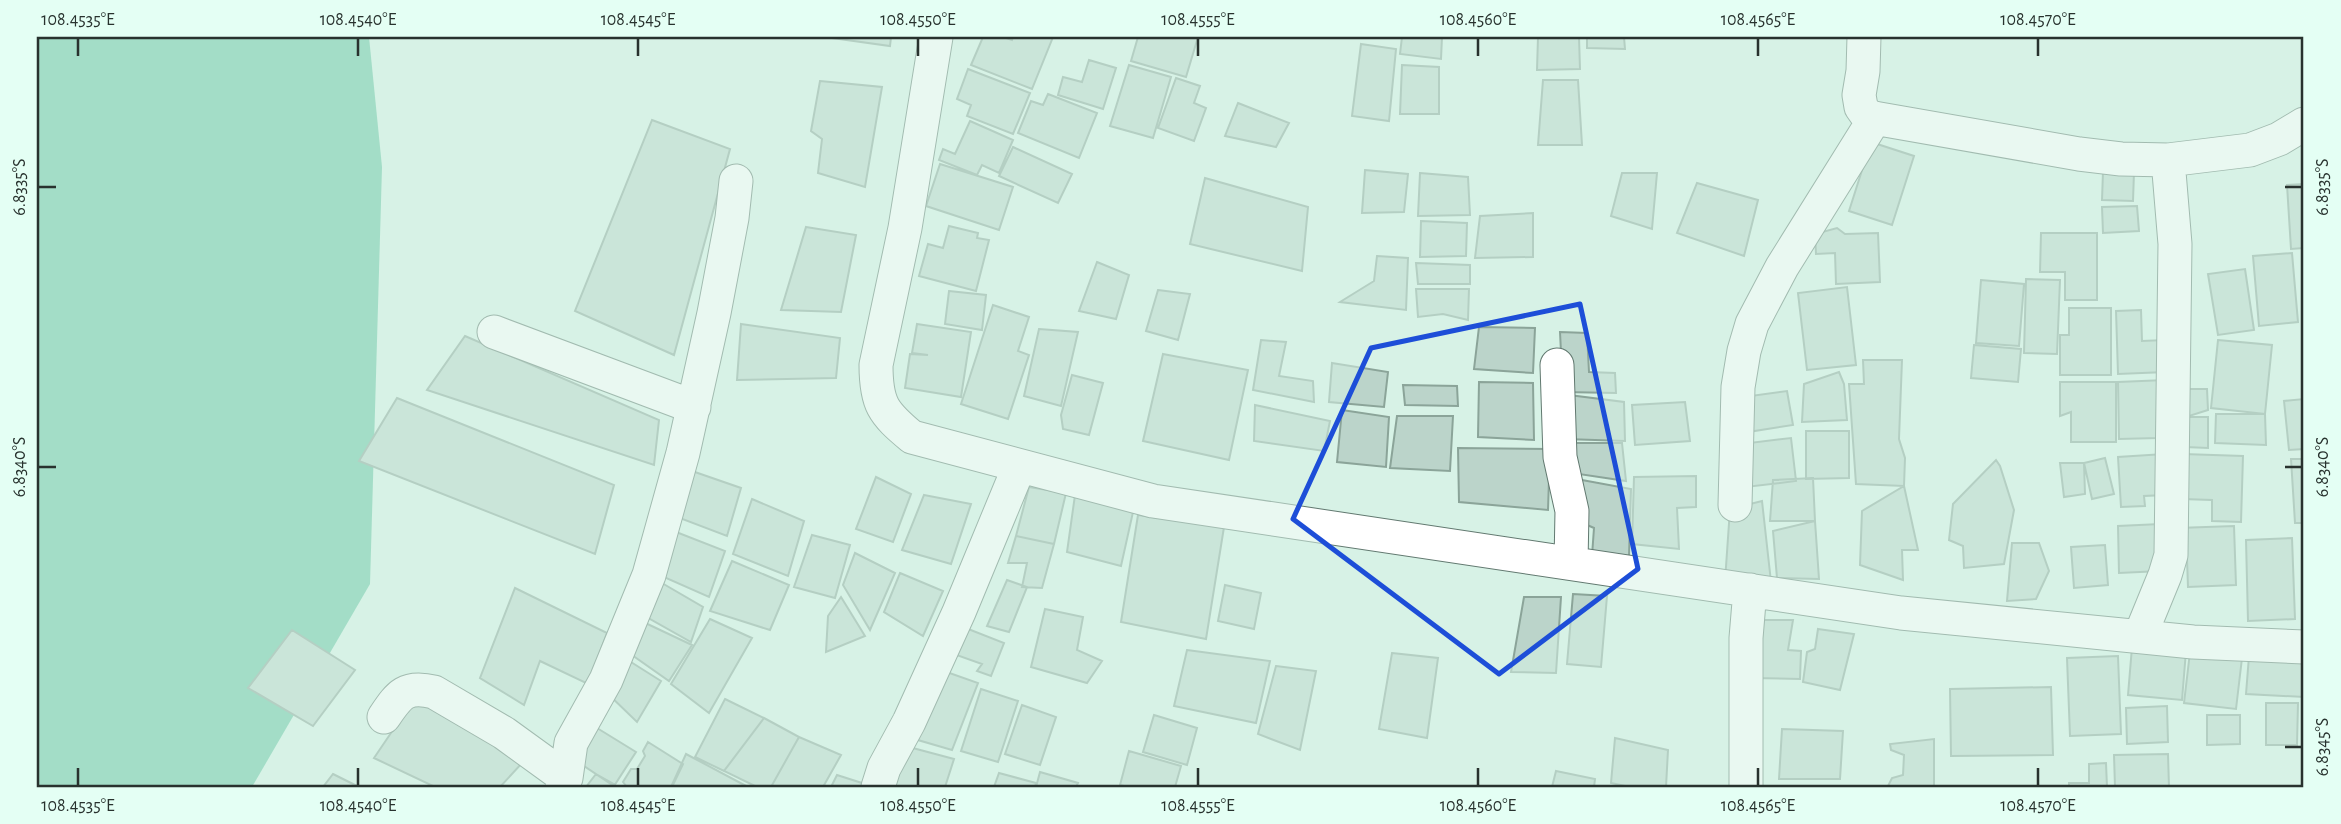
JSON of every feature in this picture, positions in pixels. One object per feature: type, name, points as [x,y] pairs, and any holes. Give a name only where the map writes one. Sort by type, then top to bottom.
[{"type":"street","points":[[936,37],[905,228],[876,365],[876,386],[887,417],[912,437],[1153,501],[1571,562],[1901,614],[2140,636],[2304,647]]},
{"type":"street","points":[[1864,37],[1859,95],[1861,107],[1868,117],[2079,154],[2121,159],[2168,160],[2250,150],[2304,124]]},
{"type":"street","points":[[1735,505],[1738,387],[1752,324],[1782,267],[1875,118]]},
{"type":"street","points":[[2140,636],[2171,555],[2175,244],[2168,160]]},
{"type":"street","points":[[384,717],[405,691],[422,689],[434,692],[504,733],[564,783],[571,743],[606,680],[649,575],[684,453],[714,313],[732,218],[736,181]]},
{"type":"street","points":[[494,332],[694,407]]},
{"type":"street","points":[[1557,365],[1560,457],[1572,511],[1571,562]]},
{"type":"street","points":[[878,787],[884,768],[909,722],[960,612],[1019,467]]},
{"type":"street","points":[[1745,787],[1746,638],[1750,590]]},
{"type":"highlighted area","points":[[1580,304],[1638,569],[1499,674],[1293,519],[1371,348]]},
{"type":"green space","points":[[37,37],[369,37],[382,167],[370,584],[252,787],[37,787]]},
{"type":"building","points":[[825,37],[891,37],[890,46]]},
{"type":"building","points":[[983,37],[1012,40],[1013,37],[1053,37],[1032,89],[971,65]]},
{"type":"building","points":[[1138,37],[1198,37],[1186,77],[1131,61]]},
{"type":"building","points":[[1402,37],[1442,37],[1441,59],[1400,54]]},
{"type":"building","points":[[1538,37],[1579,37],[1580,69],[1537,70]]},
{"type":"building","points":[[1587,37],[1624,37],[1625,49],[1587,48]]},
{"type":"building","points":[[1361,44],[1396,49],[1389,121],[1352,116]]},
{"type":"building","points":[[1089,60],[1116,68],[1103,109],[1058,95],[1063,77],[1082,82]]},
{"type":"building","points":[[1129,65],[1171,77],[1153,138],[1110,126]]},
{"type":"building","points":[[1402,65],[1439,67],[1439,114],[1400,114]]},
{"type":"building","points":[[968,69],[1030,93],[1013,134],[967,116],[971,105],[957,99]]},
{"type":"building","points":[[1176,78],[1200,86],[1194,103],[1206,108],[1194,141],[1158,128]]},
{"type":"building","points":[[1543,80],[1578,80],[1582,145],[1538,145]]},
{"type":"building","points":[[820,81],[882,87],[865,187],[818,173],[822,139],[811,131]]},
{"type":"building","points":[[1048,94],[1097,113],[1079,158],[1018,133],[1031,101],[1043,105]]},
{"type":"building","points":[[1238,103],[1289,123],[1276,147],[1225,136]]},
{"type":"building","points":[[652,120],[730,149],[674,355],[575,311]]},
{"type":"building","points":[[970,121],[1013,140],[999,173],[982,165],[977,175],[939,160],[943,149],[955,154]]},
{"type":"building","points":[[1871,142],[1914,156],[1892,225],[1849,211]]},
{"type":"building","points":[[1013,147],[1072,174],[1058,203],[999,176]]},
{"type":"building","points":[[940,164],[1013,187],[999,230],[926,206]]},
{"type":"building","points":[[1365,170],[1408,174],[1404,212],[1362,213]]},
{"type":"building","points":[[2103,172],[2134,172],[2133,201],[2102,200]]},
{"type":"building","points":[[1420,173],[1468,177],[1470,215],[1418,216]]},
{"type":"building","points":[[1622,173],[1657,173],[1652,229],[1611,216]]},
{"type":"building","points":[[1205,178],[1308,207],[1302,271],[1190,244]]},
{"type":"building","points":[[1697,183],[1758,200],[1744,256],[1677,233]]},
{"type":"building","points":[[2304,184],[2304,248],[2291,249],[2287,185]]},
{"type":"building","points":[[2137,206],[2139,231],[2103,233],[2102,207]]},
{"type":"building","points":[[1533,213],[1533,257],[1475,258],[1480,216]]},
{"type":"building","points":[[1421,221],[1467,223],[1466,256],[1420,257]]},
{"type":"building","points":[[949,226],[978,233],[977,238],[989,240],[976,291],[919,276],[928,244],[943,248]]},
{"type":"building","points":[[806,227],[856,235],[841,312],[781,310]]},
{"type":"building","points":[[1837,228],[1845,234],[1878,233],[1880,282],[1836,284],[1835,253],[1816,254],[1815,234]]},
{"type":"building","points":[[2041,233],[2097,233],[2097,300],[2065,300],[2065,272],[2040,272]]},
{"type":"building","points":[[2292,253],[2298,322],[2259,326],[2253,256]]},
{"type":"building","points":[[1377,256],[1408,258],[1406,310],[1340,302],[1374,281]]},
{"type":"building","points":[[1097,262],[1129,275],[1116,319],[1079,311]]},
{"type":"building","points":[[1416,263],[1470,265],[1470,284],[1418,284]]},
{"type":"building","points":[[2245,269],[2254,330],[2218,335],[2208,274]]},
{"type":"building","points":[[2026,279],[2060,280],[2057,354],[2024,353]]},
{"type":"building","points":[[1981,280],[2024,284],[2019,346],[1976,343]]},
{"type":"building","points":[[1847,287],[1856,365],[1807,370],[1798,293]]},
{"type":"building","points":[[1416,289],[1469,289],[1468,320],[1443,314],[1418,317]]},
{"type":"building","points":[[1158,290],[1190,294],[1178,340],[1146,331]]},
{"type":"building","points":[[949,291],[986,295],[982,330],[945,324]]},
{"type":"building","points":[[993,305],[1029,317],[1018,351],[1029,355],[1008,419],[961,404]]},
{"type":"building","points":[[2069,308],[2111,308],[2111,375],[2060,375],[2060,335],[2069,335]]},
{"type":"building","points":[[2141,310],[2142,341],[2165,340],[2166,372],[2118,374],[2116,311]]},
{"type":"building","points":[[741,324],[840,338],[836,378],[737,380]]},
{"type":"building","points":[[917,324],[971,332],[961,397],[905,388],[910,354],[928,355],[912,353]]},
{"type":"building","points":[[1479,327],[1535,328],[1533,373],[1474,369]]},
{"type":"building","points":[[1039,329],[1078,332],[1061,406],[1024,396]]},
{"type":"building","points":[[1560,332],[1587,333],[1589,372],[1615,373],[1616,393],[1563,392]]},
{"type":"building","points":[[465,336],[659,420],[654,465],[427,390]]},
{"type":"building","points":[[1261,340],[1286,342],[1279,376],[1313,381],[1314,402],[1253,390]]},
{"type":"building","points":[[2218,340],[2272,345],[2265,414],[2211,408]]},
{"type":"building","points":[[1974,345],[2021,349],[2018,382],[1971,378]]},
{"type":"building","points":[[1163,354],[1248,370],[1229,460],[1143,441]]},
{"type":"building","points":[[1863,360],[1902,360],[1899,439],[1905,458],[1904,486],[1856,484],[1849,384],[1864,384]]},
{"type":"building","points":[[1332,363],[1388,372],[1384,407],[1329,402]]},
{"type":"building","points":[[1839,372],[1844,384],[1847,420],[1802,422],[1804,384]]},
{"type":"building","points":[[1072,375],[1103,383],[1089,435],[1063,429],[1061,415]]},
{"type":"building","points":[[2165,380],[2158,438],[2119,439],[2118,382]]},
{"type":"building","points":[[1479,382],[1533,383],[1534,440],[1478,437]]},
{"type":"building","points":[[2060,382],[2116,382],[2116,442],[2071,442],[2071,412],[2060,416]]},
{"type":"building","points":[[1403,385],[1457,386],[1458,406],[1405,405]]},
{"type":"building","points":[[2184,389],[2207,389],[2208,410],[2186,417]]},
{"type":"building","points":[[1787,391],[1793,425],[1748,432],[1743,397]]},
{"type":"building","points":[[1561,394],[1624,402],[1625,441],[1565,439]]},
{"type":"building","points":[[397,398],[614,485],[595,554],[359,461]]},
{"type":"building","points":[[2304,399],[2304,449],[2289,450],[2284,401]]},
{"type":"building","points":[[1685,402],[1690,441],[1635,445],[1632,405]]},
{"type":"building","points":[[1255,405],[1330,421],[1324,451],[1254,441]]},
{"type":"building","points":[[1342,410],[1389,417],[1386,467],[1337,462]]},
{"type":"building","points":[[2216,414],[2265,414],[2266,445],[2215,443]]},
{"type":"building","points":[[1397,416],[1453,416],[1450,471],[1390,468]]},
{"type":"building","points":[[2186,417],[2208,417],[2208,448],[2185,447]]},
{"type":"building","points":[[1806,431],[1849,431],[1849,478],[1806,479]]},
{"type":"building","points":[[1791,438],[1796,481],[1746,487],[1741,444]]},
{"type":"building","points":[[1573,443],[1622,443],[1626,481],[1572,473]]},
{"type":"building","points":[[1458,448],[1550,449],[1548,510],[1459,502]]},
{"type":"building","points":[[2164,454],[2165,495],[2144,496],[2145,506],[2121,507],[2118,457]]},
{"type":"building","points":[[2183,454],[2243,456],[2241,522],[2212,521],[2212,500],[2182,499]]},
{"type":"building","points":[[2105,458],[2114,494],[2092,499],[2084,463]]},
{"type":"building","points":[[2291,459],[2304,459],[2304,523],[2295,523]]},
{"type":"building","points":[[1996,460],[2014,510],[2004,564],[1964,568],[1963,546],[1949,540],[1953,504]]},
{"type":"building","points":[[2060,463],[2084,463],[2085,494],[2064,497]]},
{"type":"building","points":[[692,471],[741,488],[727,536],[677,517]]},
{"type":"building","points":[[1696,476],[1696,507],[1677,508],[1679,549],[1632,544],[1634,477]]},
{"type":"building","points":[[876,477],[911,494],[893,542],[856,529]]},
{"type":"building","points":[[1813,478],[1815,521],[1770,521],[1773,480]]},
{"type":"building","points":[[1582,480],[1631,489],[1629,556],[1592,556],[1594,528],[1578,521]]},
{"type":"building","points":[[1904,486],[1918,550],[1902,550],[1903,580],[1860,565],[1862,511]]},
{"type":"building","points":[[1029,487],[1066,493],[1054,544],[1016,536]]},
{"type":"building","points":[[924,495],[971,504],[951,564],[902,550]]},
{"type":"building","points":[[1075,495],[1135,503],[1121,566],[1067,552]]},
{"type":"building","points":[[752,499],[804,521],[788,576],[733,554]]},
{"type":"building","points":[[1762,501],[1771,582],[1725,581],[1730,509]]},
{"type":"building","points":[[1138,515],[1224,527],[1206,639],[1121,622]]},
{"type":"building","points":[[1815,521],[1819,579],[1777,578],[1773,531]]},
{"type":"building","points":[[2160,524],[2161,571],[2119,573],[2118,526]]},
{"type":"building","points":[[2234,526],[2236,585],[2188,587],[2187,559],[2179,559],[2178,528]]},
{"type":"building","points":[[671,530],[725,551],[709,597],[657,574]]},
{"type":"building","points":[[812,535],[850,545],[835,598],[794,587]]},
{"type":"building","points":[[1016,536],[1054,544],[1042,588],[1022,587],[1027,563],[1008,563]]},
{"type":"building","points":[[2292,538],[2295,619],[2248,621],[2246,540]]},
{"type":"building","points":[[2012,543],[2039,543],[2049,571],[2036,599],[2007,601]]},
{"type":"building","points":[[2105,545],[2108,585],[2074,588],[2071,547]]},
{"type":"building","points":[[855,553],[895,573],[870,630],[843,585]]},
{"type":"building","points":[[732,561],[789,585],[770,630],[710,611]]},
{"type":"building","points":[[900,573],[943,591],[923,636],[884,612]]},
{"type":"building","points":[[655,579],[703,607],[691,642],[643,615]]},
{"type":"building","points":[[1007,580],[1027,587],[1009,632],[987,626]]},
{"type":"building","points":[[1225,585],[1261,593],[1254,629],[1218,621]]},
{"type":"building","points":[[515,588],[607,633],[588,684],[540,661],[524,705],[480,678]]},
{"type":"building","points":[[1573,594],[1607,596],[1601,667],[1567,664]]},
{"type":"building","points":[[841,597],[865,636],[826,652],[828,616]]},
{"type":"building","points":[[1524,597],[1561,597],[1556,673],[1511,672]]},
{"type":"building","points":[[1045,609],[1083,617],[1077,650],[1102,661],[1087,683],[1031,667]]},
{"type":"building","points":[[710,619],[752,638],[709,713],[671,684]]},
{"type":"building","points":[[639,620],[692,645],[669,681],[622,648]]},
{"type":"building","points":[[1761,620],[1793,620],[1788,650],[1801,651],[1800,679],[1752,678]]},
{"type":"building","points":[[958,625],[1004,643],[991,676],[977,671],[982,664],[948,652]]},
{"type":"building","points":[[1818,629],[1854,634],[1840,690],[1803,682],[1807,652],[1815,649]]},
{"type":"building","points":[[292,630],[355,670],[313,726],[248,688]]},
{"type":"building","points":[[2132,647],[2186,651],[2182,700],[2128,695]]},
{"type":"building","points":[[1187,650],[1270,661],[1256,723],[1174,706]]},
{"type":"building","points":[[2190,652],[2242,658],[2236,709],[2184,703]]},
{"type":"building","points":[[1392,653],[1438,658],[1427,738],[1379,729]]},
{"type":"building","points":[[2118,656],[2121,734],[2070,736],[2067,658]]},
{"type":"building","points":[[2249,656],[2304,659],[2304,697],[2246,694]]},
{"type":"building","points":[[623,657],[661,681],[637,722],[605,691]]},
{"type":"building","points":[[1276,666],[1316,671],[1300,750],[1258,734]]},
{"type":"building","points":[[941,670],[978,683],[952,750],[911,738]]},
{"type":"building","points":[[2051,687],[2053,755],[1951,756],[1950,689]]},
{"type":"building","points":[[981,689],[1018,701],[998,762],[961,751]]},
{"type":"building","points":[[414,699],[523,762],[500,787],[435,787],[374,758]]},
{"type":"building","points":[[725,699],[764,718],[724,771],[695,757]]},
{"type":"building","points":[[2266,703],[2298,703],[2297,745],[2266,745]]},
{"type":"building","points":[[1022,705],[1056,717],[1040,765],[1005,754]]},
{"type":"building","points":[[2167,706],[2168,742],[2127,744],[2126,708]]},
{"type":"building","points":[[1154,715],[1197,728],[1187,765],[1143,752]]},
{"type":"building","points":[[2207,715],[2240,715],[2240,744],[2207,745]]},
{"type":"building","points":[[764,718],[799,737],[771,787],[757,787],[724,771]]},
{"type":"building","points":[[597,728],[636,752],[614,786],[575,760]]},
{"type":"building","points":[[1782,729],[1843,731],[1840,779],[1779,779]]},
{"type":"building","points":[[799,737],[841,755],[823,787],[771,787]]},
{"type":"building","points":[[1615,738],[1668,750],[1666,787],[1630,787],[1611,783]]},
{"type":"building","points":[[1934,739],[1934,787],[1888,786],[1892,778],[1903,775],[1904,755],[1891,750],[1890,744]]},
{"type":"building","points":[[648,742],[683,764],[672,787],[627,787],[623,782],[631,769],[637,769],[645,756],[643,751]]},
{"type":"building","points":[[909,747],[954,759],[945,787],[894,787]]},
{"type":"building","points":[[1129,751],[1181,766],[1175,787],[1120,785]]},
{"type":"building","points":[[686,754],[748,787],[671,787]]},
{"type":"building","points":[[2168,754],[2169,787],[2115,787],[2114,755]]},
{"type":"building","points":[[2106,763],[2107,787],[2069,787],[2069,783],[2089,783],[2089,764]]},
{"type":"building","points":[[1556,771],[1595,779],[1594,787],[1552,787]]},
{"type":"building","points":[[1040,772],[1078,783],[1076,787],[1036,787]]},
{"type":"building","points":[[999,773],[1036,783],[1035,787],[994,787]]},
{"type":"building","points":[[333,774],[359,787],[323,787]]},
{"type":"building","points":[[596,774],[619,787],[586,787]]},
{"type":"building","points":[[837,775],[865,784],[864,787],[831,787]]}]
